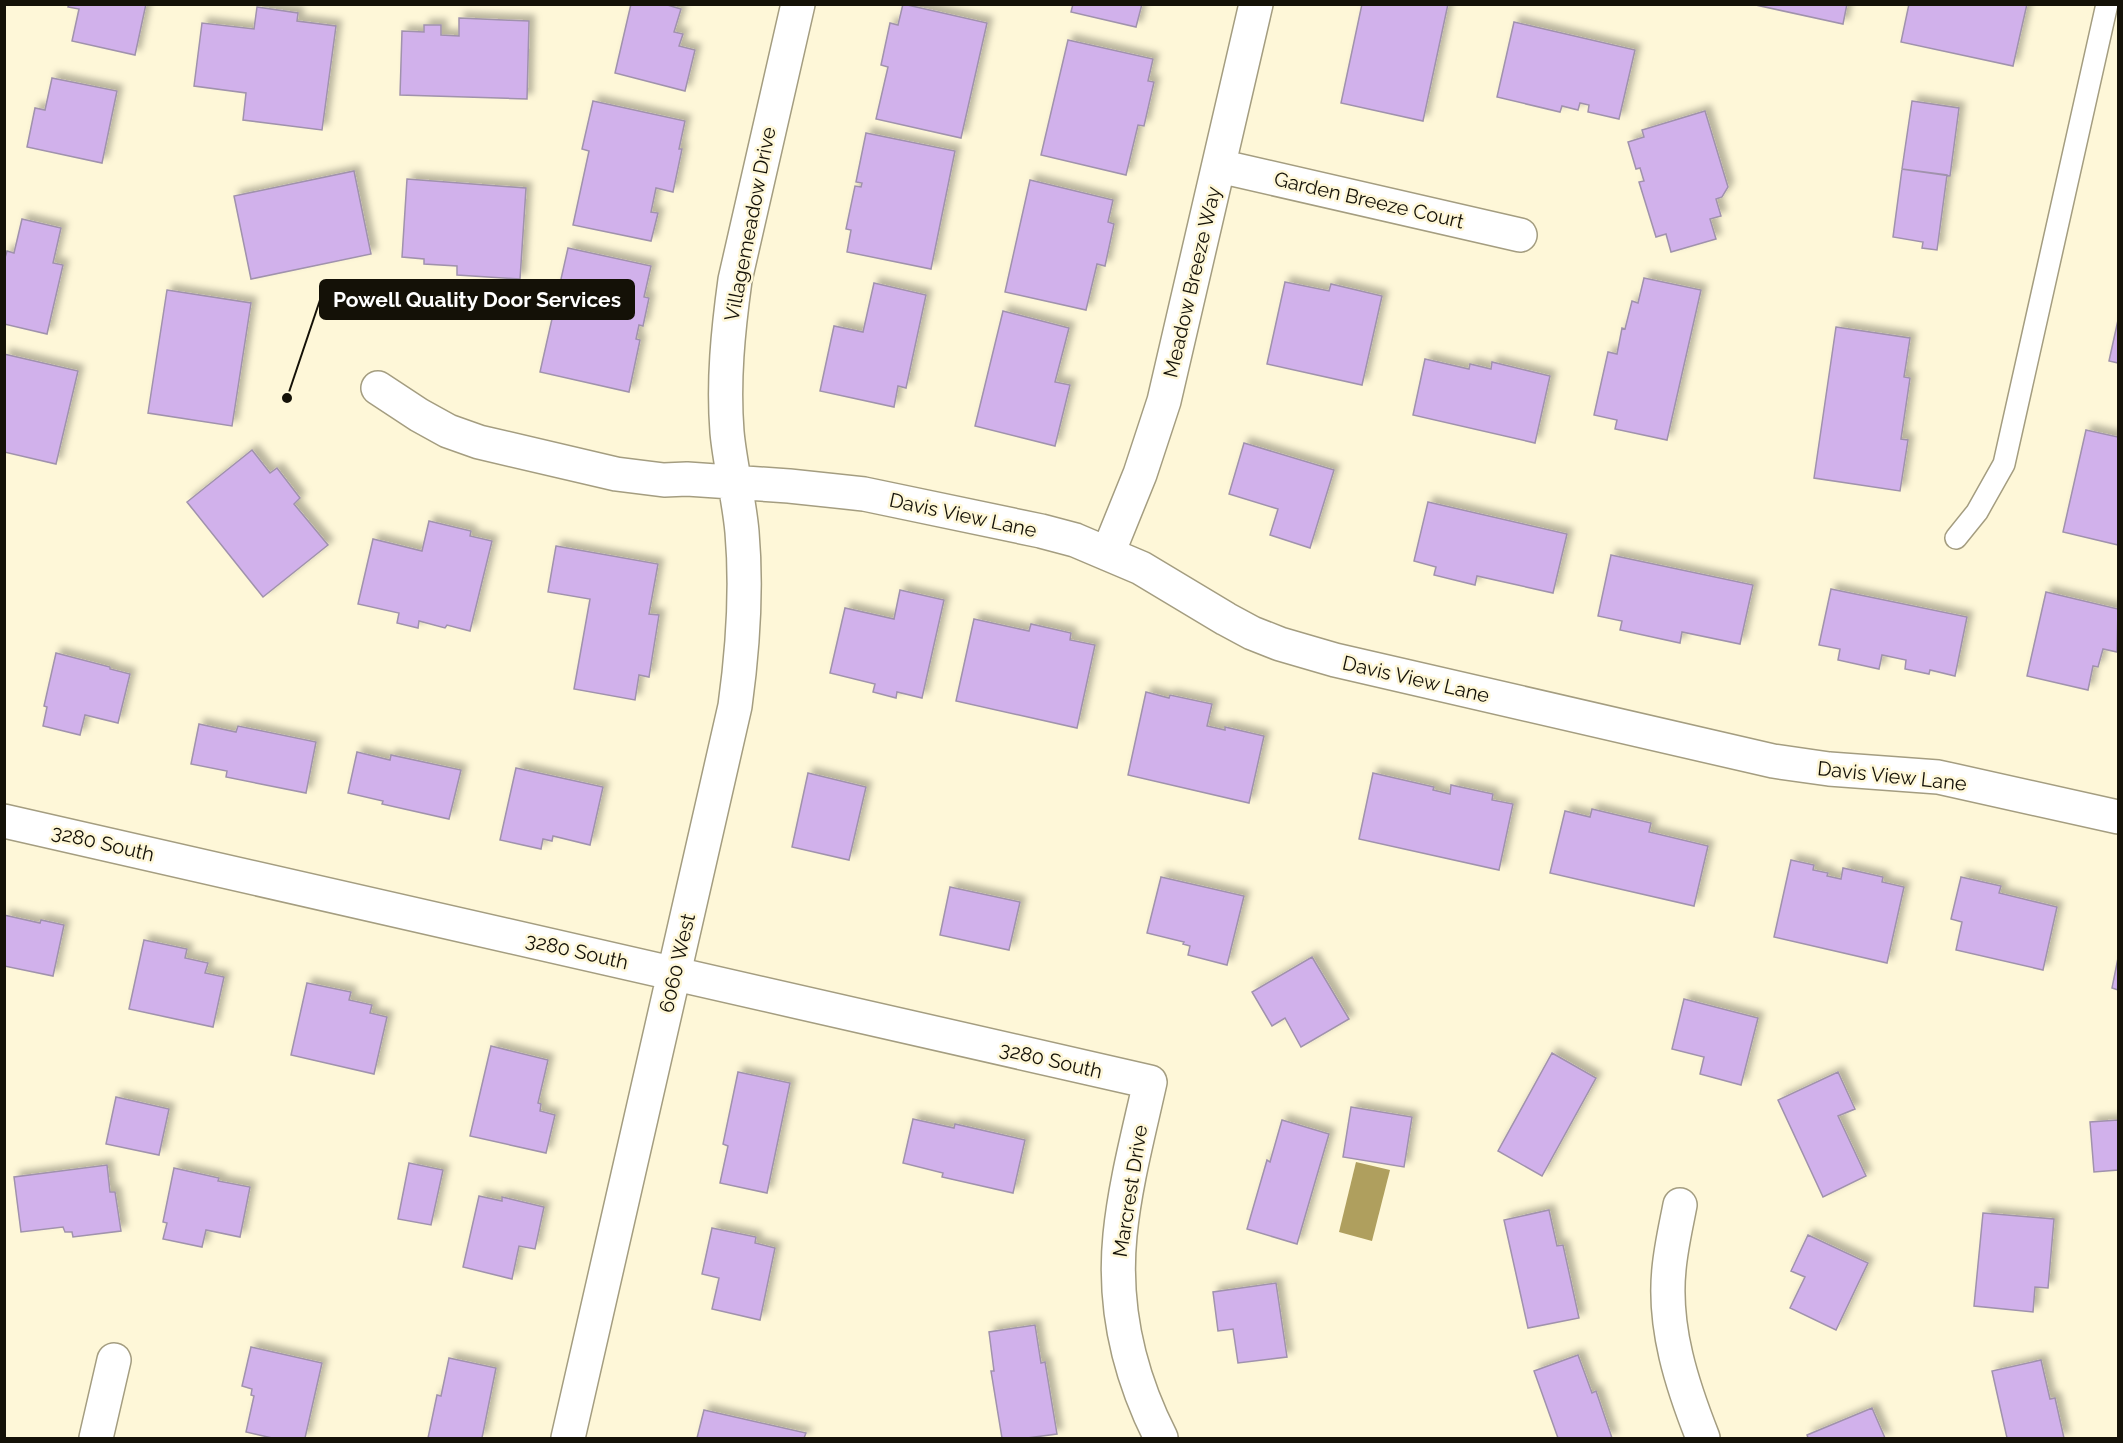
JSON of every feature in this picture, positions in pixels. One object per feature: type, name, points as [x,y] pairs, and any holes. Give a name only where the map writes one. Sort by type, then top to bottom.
[{"type":"street","name":"Villagemeadow Drive","points":[[735,482],[727,433],[726,361],[730,311],[737,269],[798,4]]},
{"type":"street","name":"Meadow Breeze Way","points":[[1108,553],[1140,474],[1164,401],[1256,4]]},
{"type":"street","name":"Garden Breeze Court","points":[[1219,166],[1520,235]]},
{"type":"street","name":"Davis View Lane","points":[[378,388],[419,416],[448,431],[479,442],[640,478],[827,489],[900,501],[1075,540],[1141,568],[1252,633],[1335,660],[1773,761],[1820,768],[1938,777],[2118,817]]},
{"type":"street","name":"6060 West","points":[[568,1438],[728,738],[740,667],[743,573],[742,532],[735,482]]},
{"type":"street","name":"3280 South","points":[[4,821],[1149,1082]]},
{"type":"street","name":"Marcrest Drive","points":[[1149,1082],[1120,1234],[1118,1278],[1122,1321],[1130,1359],[1142,1396],[1161,1438]]},
{"type":"street","points":[[1680,1205],[1669,1269],[1669,1299],[1676,1359],[1682,1384],[1703,1438]]},
{"type":"street","points":[[96,1438],[114,1360]]},
{"type":"lane","points":[[1956,538],[1977,512],[2004,464],[2107,4]]},
{"type":"shaded area","points":[[1356,1162],[1390,1170],[1372,1241],[1339,1232]]},
{"type":"building","points":[[69,4],[146,4],[135,55],[72,41],[79,9],[68,7]]},
{"type":"building","points":[[631,4],[664,4],[681,9],[674,32],[683,34],[679,46],[695,50],[685,91],[615,73]]},
{"type":"building","points":[[903,4],[987,23],[961,138],[876,119],[888,67],[881,65],[890,23],[898,25]]},
{"type":"building","points":[[1073,4],[1142,4],[1136,27],[1071,12]]},
{"type":"building","points":[[1362,4],[1448,4],[1423,121],[1341,103]]},
{"type":"building","points":[[1751,4],[1847,4],[1843,24]]},
{"type":"building","points":[[1909,4],[2027,4],[2013,66],[1901,42]]},
{"type":"building","points":[[257,7],[298,13],[297,21],[336,26],[322,130],[243,120],[246,93],[194,86],[202,23],[254,29]]},
{"type":"building","points":[[459,18],[529,21],[527,99],[400,95],[402,31],[424,32],[424,25],[441,25],[441,35],[459,36]]},
{"type":"building","points":[[1514,22],[1635,50],[1619,119],[1588,112],[1589,105],[1580,103],[1578,110],[1562,106],[1560,112],[1497,97]]},
{"type":"building","points":[[1068,40],[1153,59],[1148,81],[1154,82],[1144,126],[1138,125],[1126,175],[1041,155]]},
{"type":"building","points":[[52,78],[117,91],[102,163],[27,147],[35,108],[45,110]]},
{"type":"building","points":[[593,101],[685,121],[673,192],[656,188],[651,212],[658,213],[651,241],[573,225],[589,151],[582,149]]},
{"type":"building","points":[[1912,101],[1959,108],[1950,176],[1902,169]]},
{"type":"building","points":[[1705,111],[1728,187],[1722,197],[1716,199],[1721,216],[1710,219],[1716,239],[1671,252],[1666,234],[1656,237],[1639,182],[1644,181],[1640,168],[1636,169],[1628,142],[1644,137],[1642,130]]},
{"type":"building","points":[[866,133],[955,151],[931,269],[847,252],[851,230],[846,229],[855,186],[861,187],[862,183],[856,182]]},
{"type":"building","points":[[1902,169],[1947,175],[1937,250],[1922,248],[1923,242],[1893,237]]},
{"type":"building","points":[[354,171],[371,254],[251,279],[234,196]]},
{"type":"building","points":[[407,179],[526,188],[520,279],[457,275],[457,266],[424,264],[424,259],[402,257]]},
{"type":"building","points":[[1030,180],[1113,200],[1108,222],[1114,224],[1105,266],[1097,264],[1086,310],[1005,292]]},
{"type":"building","points":[[22,219],[61,228],[53,263],[63,265],[47,334],[4,324],[4,261],[7,251],[14,253]]},
{"type":"building","points":[[568,248],[651,266],[644,297],[649,298],[643,326],[639,325],[636,339],[640,340],[629,392],[540,372]]},
{"type":"building","points":[[1644,278],[1701,290],[1667,440],[1615,429],[1617,420],[1594,415],[1608,352],[1617,354],[1622,328],[1625,329],[1632,301],[1638,303]]},
{"type":"building","points":[[1285,282],[1329,291],[1331,284],[1382,296],[1362,385],[1267,364]]},
{"type":"building","points":[[874,283],[926,295],[906,388],[898,386],[894,407],[820,391],[834,326],[863,332]]},
{"type":"building","points":[[167,290],[251,303],[232,426],[148,413]]},
{"type":"building","points":[[1003,311],[1069,328],[1055,382],[1070,385],[1055,446],[975,426]]},
{"type":"building","points":[[2118,320],[2118,363],[2109,361]]},
{"type":"building","points":[[1836,327],[1910,338],[1904,377],[1910,378],[1901,439],[1908,440],[1900,491],[1814,478]]},
{"type":"building","points":[[4,354],[78,371],[56,464],[4,452]]},
{"type":"building","points":[[1425,359],[1469,369],[1470,364],[1491,369],[1492,362],[1550,376],[1535,443],[1413,415]]},
{"type":"building","points":[[2086,430],[2118,437],[2118,545],[2063,532]]},
{"type":"building","points":[[1244,443],[1334,470],[1310,548],[1270,535],[1278,509],[1229,494]]},
{"type":"building","points":[[252,450],[270,473],[277,468],[300,498],[294,504],[328,545],[263,597],[187,502]]},
{"type":"building","points":[[1428,502],[1567,534],[1553,593],[1477,576],[1475,585],[1434,575],[1436,567],[1414,561]]},
{"type":"building","points":[[429,521],[471,531],[470,536],[492,541],[470,631],[447,625],[445,628],[419,621],[418,628],[397,623],[399,613],[358,604],[373,539],[422,551]]},
{"type":"building","points":[[556,546],[658,564],[649,614],[659,615],[649,677],[639,675],[635,700],[574,689],[590,599],[548,592]]},
{"type":"building","points":[[1611,555],[1753,585],[1740,644],[1682,632],[1680,643],[1620,630],[1622,621],[1598,616]]},
{"type":"building","points":[[1831,589],[1967,617],[1955,676],[1930,670],[1929,674],[1905,669],[1906,660],[1882,655],[1879,669],[1838,660],[1840,649],[1819,645]]},
{"type":"building","points":[[900,590],[944,600],[922,698],[897,692],[896,698],[873,692],[875,684],[830,673],[845,608],[894,619]]},
{"type":"building","points":[[2046,592],[2118,609],[2117,652],[2103,649],[2098,667],[2093,666],[2088,690],[2027,676]]},
{"type":"building","points":[[974,619],[1029,631],[1031,624],[1071,633],[1070,640],[1095,645],[1077,728],[956,701]]},
{"type":"building","points":[[56,653],[130,674],[118,723],[85,715],[80,735],[43,726],[47,707],[44,706]]},
{"type":"building","points":[[1146,692],[1212,704],[1207,726],[1225,730],[1225,727],[1264,736],[1249,803],[1128,775]]},
{"type":"building","points":[[199,724],[236,732],[238,726],[316,742],[306,793],[226,777],[227,771],[191,764]]},
{"type":"building","points":[[357,752],[390,760],[391,755],[461,770],[449,819],[382,804],[383,801],[348,793]]},
{"type":"building","points":[[516,768],[603,787],[590,845],[553,836],[552,841],[543,839],[541,849],[500,840]]},
{"type":"building","points":[[808,773],[866,787],[849,860],[792,847]]},
{"type":"building","points":[[1373,773],[1434,787],[1433,790],[1450,794],[1451,785],[1493,794],[1492,800],[1513,804],[1499,870],[1359,839]]},
{"type":"building","points":[[1592,809],[1651,823],[1649,832],[1708,846],[1694,906],[1550,873],[1565,811],[1590,817]]},
{"type":"building","points":[[1791,860],[1814,865],[1813,870],[1828,873],[1827,876],[1841,879],[1843,868],[1883,877],[1882,882],[1904,887],[1887,963],[1774,937]]},
{"type":"building","points":[[1161,877],[1244,896],[1227,965],[1188,955],[1190,946],[1183,944],[1184,942],[1147,933]]},
{"type":"building","points":[[1961,877],[2001,886],[1999,893],[2057,907],[2043,970],[1956,950],[1962,922],[1951,919]]},
{"type":"building","points":[[950,887],[1020,902],[1009,950],[940,935]]},
{"type":"building","points":[[4,915],[40,923],[41,920],[64,925],[53,976],[4,966]]},
{"type":"building","points":[[144,940],[187,949],[185,958],[208,963],[205,973],[224,977],[213,1027],[129,1009]]},
{"type":"building","points":[[1312,957],[1349,1019],[1301,1047],[1285,1018],[1272,1026],[1252,992]]},
{"type":"building","points":[[2118,958],[2118,990],[2112,988]]},
{"type":"building","points":[[307,983],[351,992],[349,1000],[372,1005],[370,1013],[387,1017],[374,1074],[291,1055]]},
{"type":"building","points":[[1684,999],[1758,1018],[1741,1085],[1700,1074],[1704,1057],[1672,1049]]},
{"type":"building","points":[[491,1046],[548,1060],[538,1103],[541,1104],[540,1111],[555,1115],[546,1153],[470,1136]]},
{"type":"building","points":[[1552,1053],[1596,1078],[1542,1176],[1498,1151]]},
{"type":"building","points":[[738,1072],[790,1083],[767,1193],[720,1183],[728,1146],[723,1144]]},
{"type":"building","points":[[1838,1072],[1855,1109],[1838,1116],[1866,1176],[1823,1197],[1778,1100]]},
{"type":"building","points":[[116,1097],[169,1109],[159,1155],[106,1144]]},
{"type":"building","points":[[1351,1107],[1412,1117],[1404,1167],[1343,1157]]},
{"type":"building","points":[[913,1119],[954,1128],[955,1124],[1025,1140],[1013,1193],[942,1177],[943,1173],[903,1163]]},
{"type":"building","points":[[1282,1120],[1329,1134],[1297,1244],[1247,1229],[1267,1160],[1270,1162]]},
{"type":"building","points":[[2118,1120],[2118,1170],[2094,1172],[2090,1122]]},
{"type":"building","points":[[409,1163],[443,1170],[431,1225],[398,1219]]},
{"type":"building","points":[[107,1165],[110,1192],[115,1192],[121,1231],[73,1237],[72,1232],[65,1232],[63,1227],[21,1232],[14,1177]]},
{"type":"building","points":[[174,1168],[219,1178],[218,1181],[250,1187],[240,1237],[206,1230],[202,1247],[163,1239],[167,1223],[163,1222]]},
{"type":"building","points":[[479,1196],[502,1201],[502,1197],[544,1207],[535,1249],[519,1246],[512,1279],[463,1267]]},
{"type":"building","points":[[1549,1210],[1557,1246],[1563,1245],[1579,1318],[1528,1328],[1504,1220]]},
{"type":"building","points":[[1983,1213],[2054,1219],[2048,1288],[2035,1287],[2033,1312],[1974,1306]]},
{"type":"building","points":[[712,1228],[756,1237],[755,1243],[775,1248],[760,1320],[712,1309],[719,1278],[702,1274]]},
{"type":"building","points":[[1808,1235],[1868,1263],[1836,1330],[1790,1308],[1805,1277],[1791,1271]]},
{"type":"building","points":[[1276,1283],[1287,1357],[1238,1363],[1233,1329],[1218,1331],[1213,1292]]},
{"type":"building","points":[[1035,1325],[1041,1363],[1045,1362],[1057,1434],[1027,1438],[1002,1438],[991,1371],[994,1371],[989,1332]]},
{"type":"building","points":[[251,1347],[322,1363],[305,1438],[272,1438],[246,1432],[254,1396],[251,1395],[252,1389],[242,1386]]},
{"type":"building","points":[[1578,1355],[1592,1393],[1596,1391],[1612,1438],[1558,1438],[1534,1371]]},
{"type":"building","points":[[449,1358],[496,1368],[482,1438],[428,1438],[437,1395],[441,1396]]},
{"type":"building","points":[[2041,1360],[2050,1399],[2055,1398],[2064,1438],[2007,1438],[1992,1371]]},
{"type":"building","points":[[1872,1408],[1885,1438],[1808,1438],[1807,1435]]},
{"type":"building","points":[[704,1410],[806,1433],[804,1438],[697,1438]]},
{"type":"place","name":"Powell Quality Door Services","points":[[287,398]]}]
